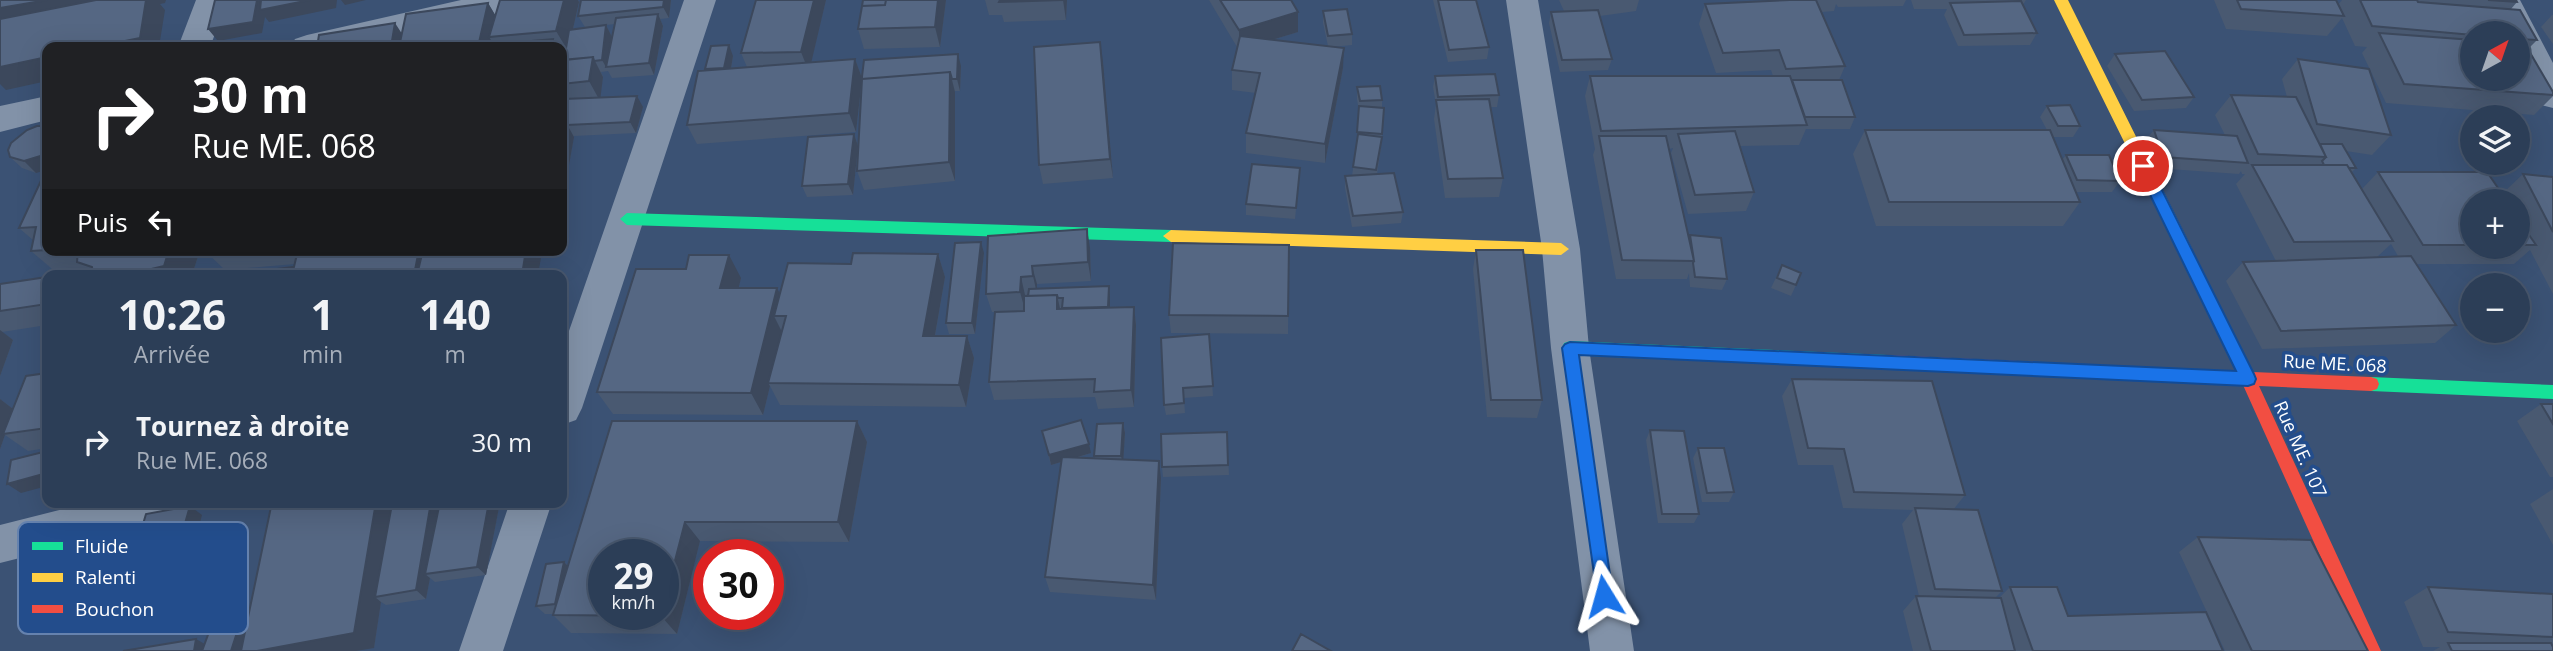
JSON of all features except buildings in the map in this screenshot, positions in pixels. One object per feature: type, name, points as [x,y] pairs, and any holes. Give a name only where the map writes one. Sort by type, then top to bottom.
[{"type":"street","points":[[196,42],[212,0]]},
{"type":"street","points":[[328,42],[509,0]]},
{"type":"street","points":[[567,392],[700,0]]},
{"type":"street","points":[[1522,0],[1561,249],[1570,348],[1612,651]]},
{"type":"street","name":"Rue ME. 107","points":[[2061,0],[2248,379],[2372,651]]},
{"type":"street","points":[[2504,0],[2553,96]]},
{"type":"street","points":[[1,121],[42,109]]},
{"type":"street","points":[[627,219],[1561,249]]},
{"type":"street","name":"Rue ME. 068","points":[[1570,348],[2553,392]]},
{"type":"street","points":[[87,522],[143,508]]},
{"type":"street","points":[[481,651],[528,508]]},
{"type":"street","points":[[0,544],[18,539]]},
{"type":"traffic: fast","points":[[627,219],[1171,236]]},
{"type":"traffic: fast","points":[[1570,348],[1887,362]]},
{"type":"traffic: fast","points":[[2371,384],[2553,392]]},
{"type":"traffic: slow","points":[[2061,0],[2184,249]]},
{"type":"traffic: slow","points":[[1171,236],[1561,249]]},
{"type":"traffic: jam","points":[[2184,249],[2248,379],[2372,651]]},
{"type":"traffic: jam","points":[[1887,362],[2371,384]]},
{"type":"route","points":[[1604,596],[1570,348],[2248,379],[2143,166]]}]
